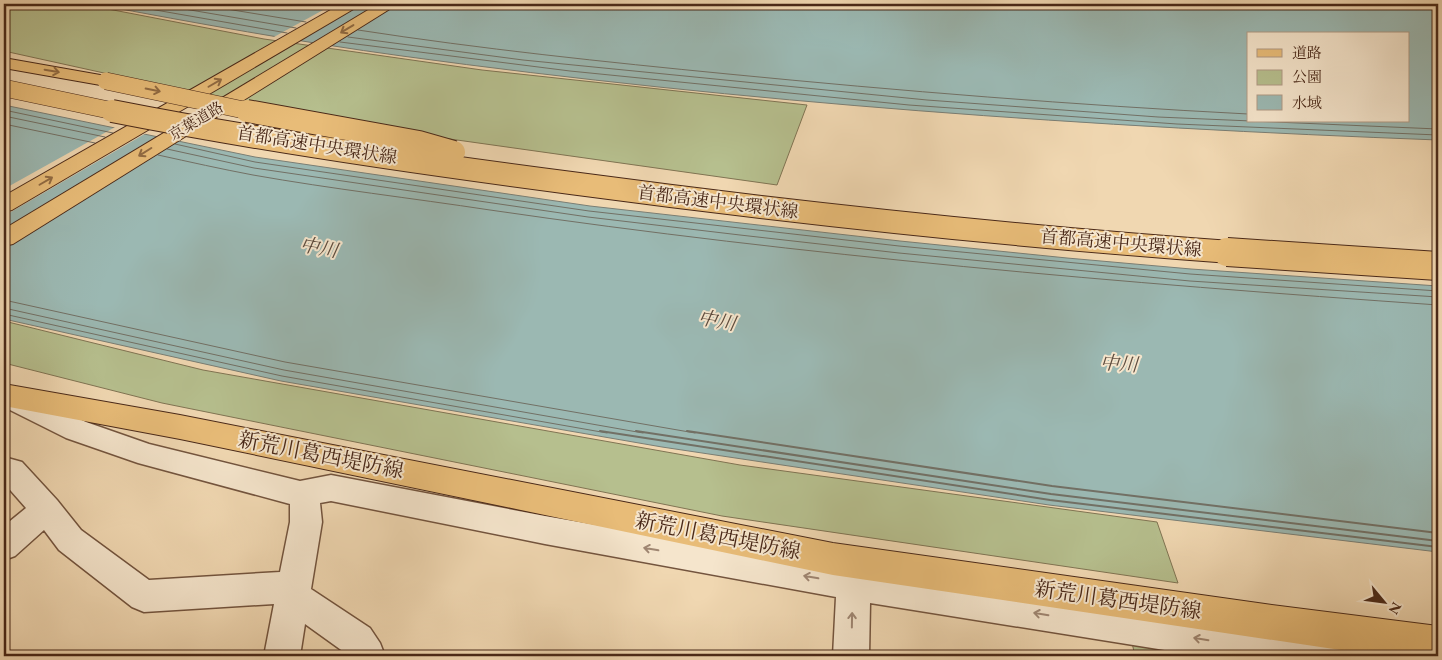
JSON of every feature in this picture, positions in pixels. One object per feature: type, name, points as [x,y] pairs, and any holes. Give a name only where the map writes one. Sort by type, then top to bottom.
[{"type":"main road","name":"京葉道路","points":[[4,205],[352,4]]},
{"type":"main road","name":"京葉道路","points":[[4,239],[388,4]]},
{"type":"main road","points":[[4,63],[164,92],[268,115],[419,142],[482,159]]},
{"type":"main road","name":"首都高速中央環状線","points":[[4,76],[131,103],[210,117],[482,159],[772,197],[1002,220],[1222,239],[1438,252]]},
{"type":"main road","name":"首都高速中央環状線","points":[[4,88],[278,140],[458,167],[773,210],[1118,244],[1438,266]]},
{"type":"main road","points":[[4,99],[159,129],[228,138],[278,140]]},
{"type":"main road","name":"新荒川葛西堤防線","points":[[4,395],[180,427],[833,559],[1265,622],[1438,645]]},
{"type":"street","points":[[4,395],[76,430],[148,455],[300,494],[331,488],[545,530],[853,584],[1272,650],[1336,656]]},
{"type":"street","points":[[4,469],[11,471],[46,509],[70,540],[144,596],[294,592],[357,640],[367,656]]},
{"type":"street","points":[[282,656],[306,522],[305,504],[300,494]]},
{"type":"street","points":[[4,546],[46,509]]},
{"type":"street","points":[[851,656],[853,584]]},
{"type":"green space","points":[[4,4],[82,4],[264,39],[482,70],[807,105],[777,185],[322,121],[4,51]]},
{"type":"green space","points":[[4,321],[203,370],[740,465],[1157,522],[1178,583],[722,516],[162,403],[4,363]]},
{"type":"green space","points":[[1130,634],[1225,648],[1227,656],[1135,656]]},
{"type":"water","points":[[94,4],[1438,4],[1438,140],[1178,128],[919,111],[789,100],[531,73],[363,51]]},
{"type":"water","name":"中川","points":[[4,105],[255,157],[590,206],[1067,258],[1191,269],[1438,286],[1438,552],[1049,505],[662,447],[281,381],[4,319]]},
{"type":"pier","points":[[334,4],[361,4],[295,42],[272,38]]},
{"type":"pier","points":[[117,126],[148,132],[4,216],[4,189]]}]
